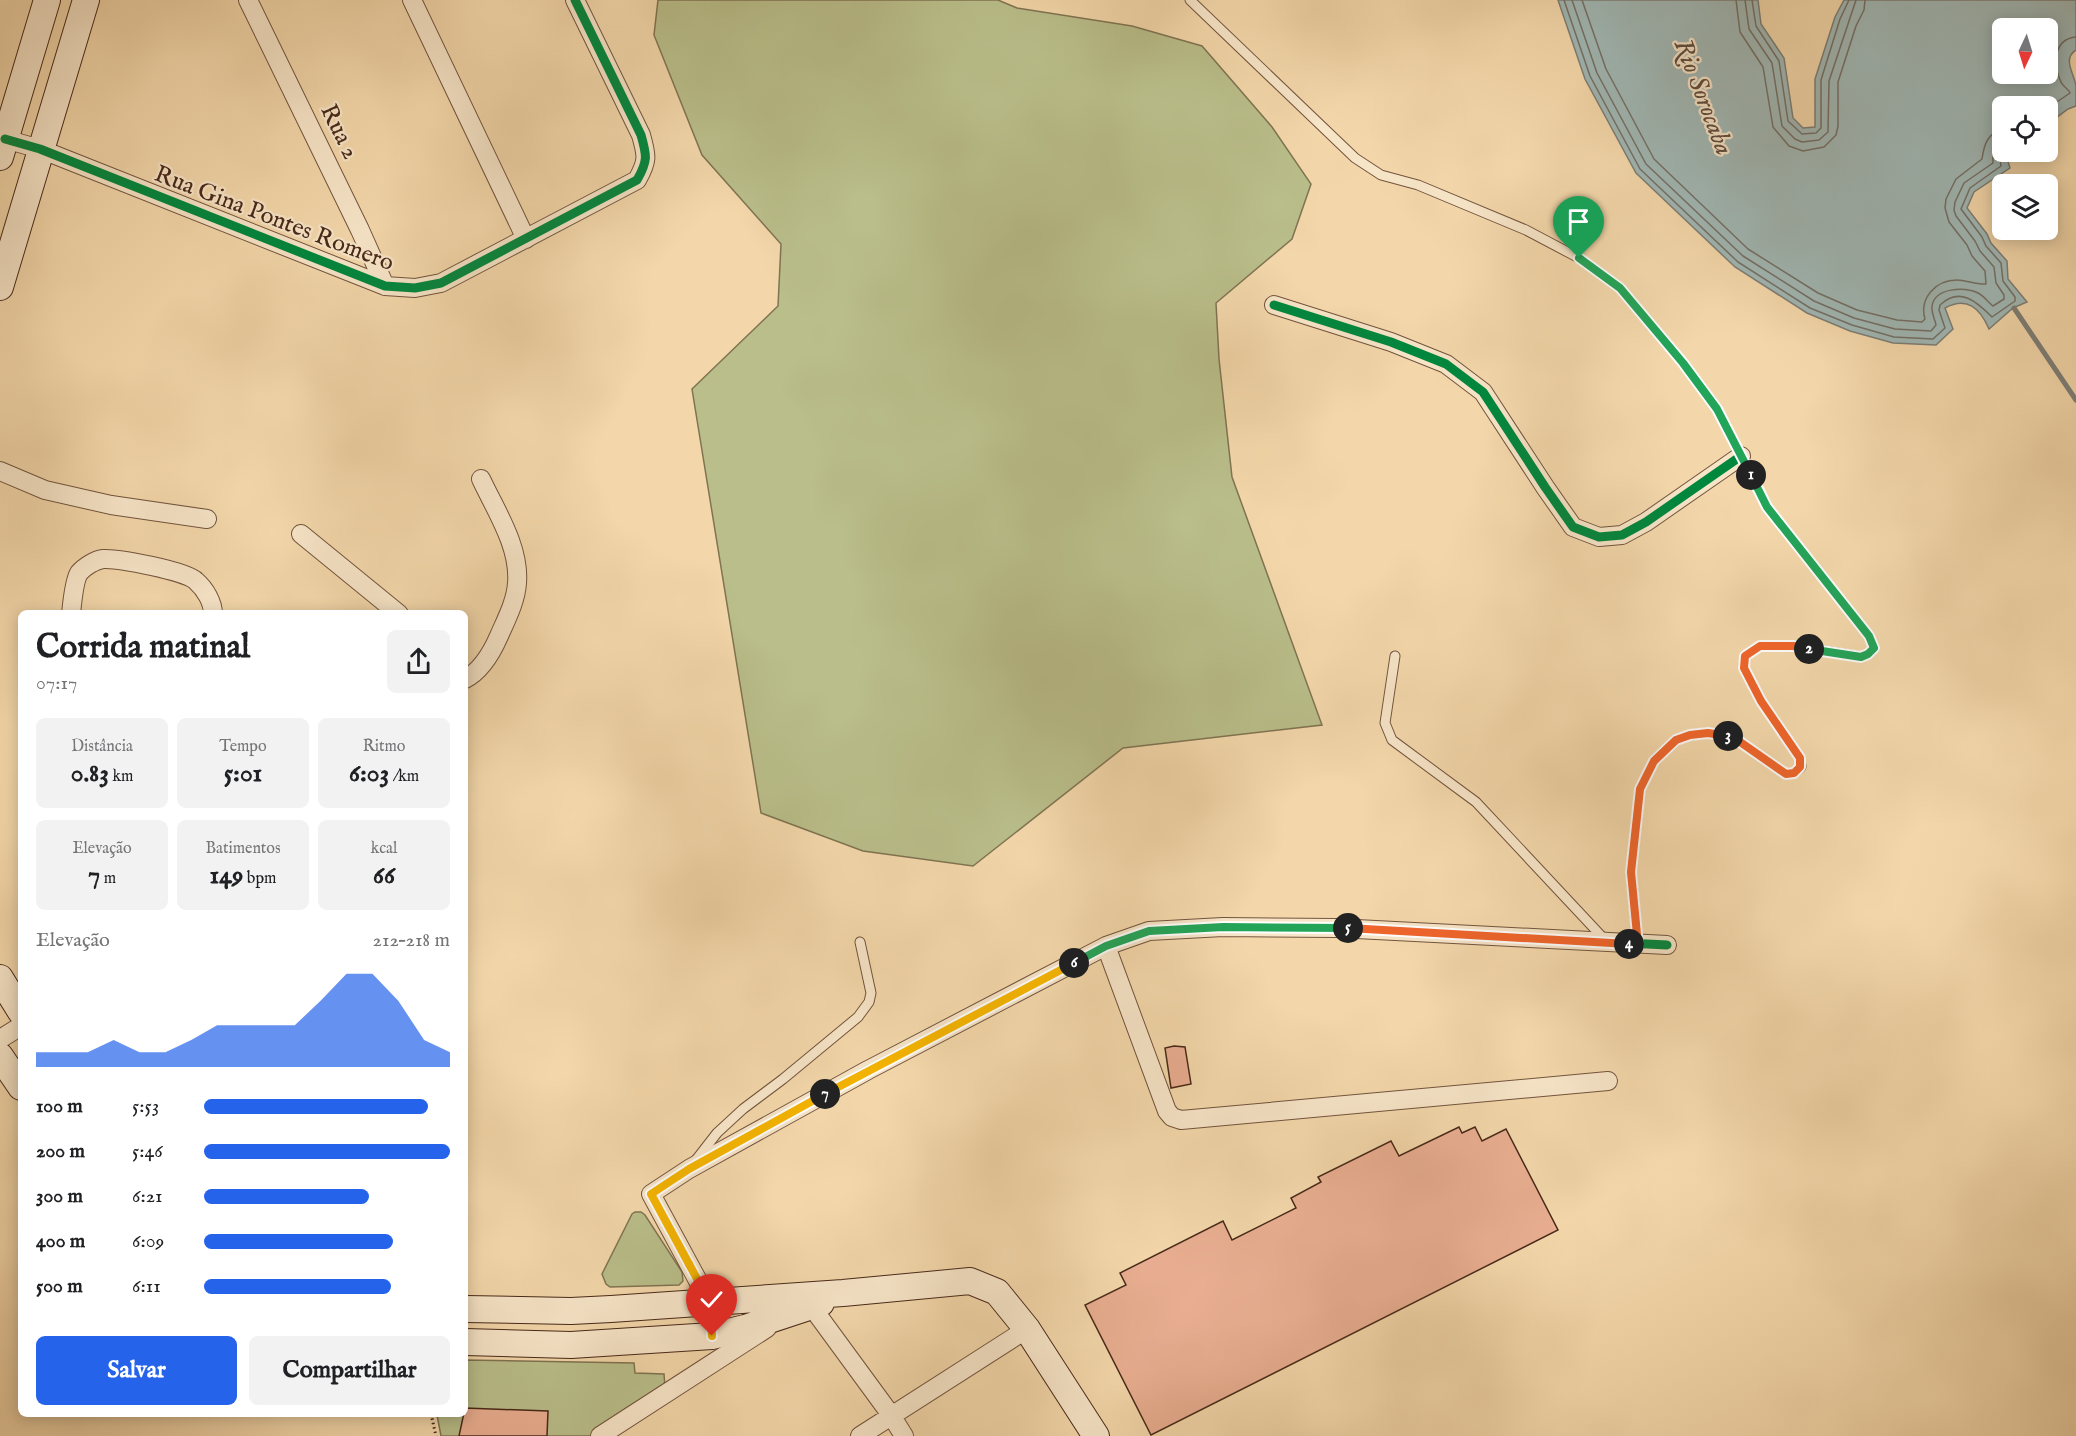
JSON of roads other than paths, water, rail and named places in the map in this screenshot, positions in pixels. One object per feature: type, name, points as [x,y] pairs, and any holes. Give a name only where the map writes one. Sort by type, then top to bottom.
[{"type":"main road","points":[[3,148],[47,0]]},
{"type":"main road","points":[[0,286],[86,0]]},
{"type":"main road","points":[[0,978],[18,1007]]},
{"type":"main road","points":[[0,1056],[18,1083]]},
{"type":"main road","points":[[468,1309],[571,1311],[710,1303],[808,1301],[843,1293],[970,1281],[998,1292],[1027,1329],[1095,1436]]},
{"type":"main road","points":[[468,1342],[572,1345],[712,1336],[787,1315],[808,1301]]},
{"type":"street","name":"Rua 2","points":[[248,0],[385,286]]},
{"type":"street","points":[[412,0],[526,239]]},
{"type":"street","name":"Rua Gina Pontes Romero","points":[[3,148],[40,149],[385,286],[415,288],[441,283],[637,180],[645,166],[645,150],[641,135],[575,0]]},
{"type":"street","points":[[1274,304],[1391,342],[1446,364],[1483,392],[1573,527],[1599,537],[1622,535],[1646,522],[1741,456]]},
{"type":"street","points":[[0,471],[45,490],[111,505],[207,519]]},
{"type":"street","points":[[468,673],[494,647],[509,615],[517,585],[517,566],[511,544],[481,479]]},
{"type":"street","points":[[301,534],[394,610]]},
{"type":"street","points":[[72,610],[78,574],[91,564],[103,559],[159,567],[195,580],[206,594],[213,610]]},
{"type":"street","points":[[712,1336],[710,1303],[651,1194],[689,1169],[868,1070],[1106,946],[1149,931],[1223,927],[1337,928],[1667,945]]},
{"type":"street","points":[[1106,946],[1167,1112],[1172,1117],[1181,1120],[1608,1082]]},
{"type":"street","points":[[0,1039],[18,1028]]},
{"type":"street","points":[[808,1301],[904,1436]]},
{"type":"street","points":[[600,1436],[787,1315]]},
{"type":"street","points":[[860,1436],[1027,1329]]},
{"type":"lane","points":[[1190,0],[1355,158],[1381,175],[1418,185],[1526,230],[1579,258],[1620,288],[1683,363],[1717,409],[1767,507],[1869,636],[1874,648],[1861,657],[1793,646],[1760,646],[1745,656],[1744,668],[1761,701],[1800,758],[1800,767],[1794,773],[1786,774],[1733,737],[1708,733],[1690,735],[1676,740],[1654,761],[1640,789],[1631,872],[1638,945]]},
{"type":"lane","points":[[1395,656],[1385,723],[1392,740],[1476,802],[1608,943]]},
{"type":"lane","points":[[689,1169],[717,1133],[743,1109],[858,1017],[869,1002],[871,993],[860,942]]},
{"type":"water","name":"Rio Sorocaba","points":[[1558,0],[1758,0],[1761,24],[1784,58],[1793,118],[1803,128],[1815,127],[1815,79],[1835,17],[1844,0],[2076,0],[2076,50],[2069,62],[2076,86],[2076,106],[2058,116],[2058,96],[1992,96],[1992,162],[2008,162],[2010,168],[2001,174],[1992,174],[1992,180],[1974,192],[1967,208],[1991,243],[2007,261],[2008,279],[2027,302],[2013,308],[1989,329],[1977,310],[1960,303],[1945,308],[1953,329],[1936,345],[1893,343],[1850,331],[1807,313],[1735,267],[1636,173],[1585,79]]},
{"type":"waterway","points":[[2014,308],[2076,400]]}]
